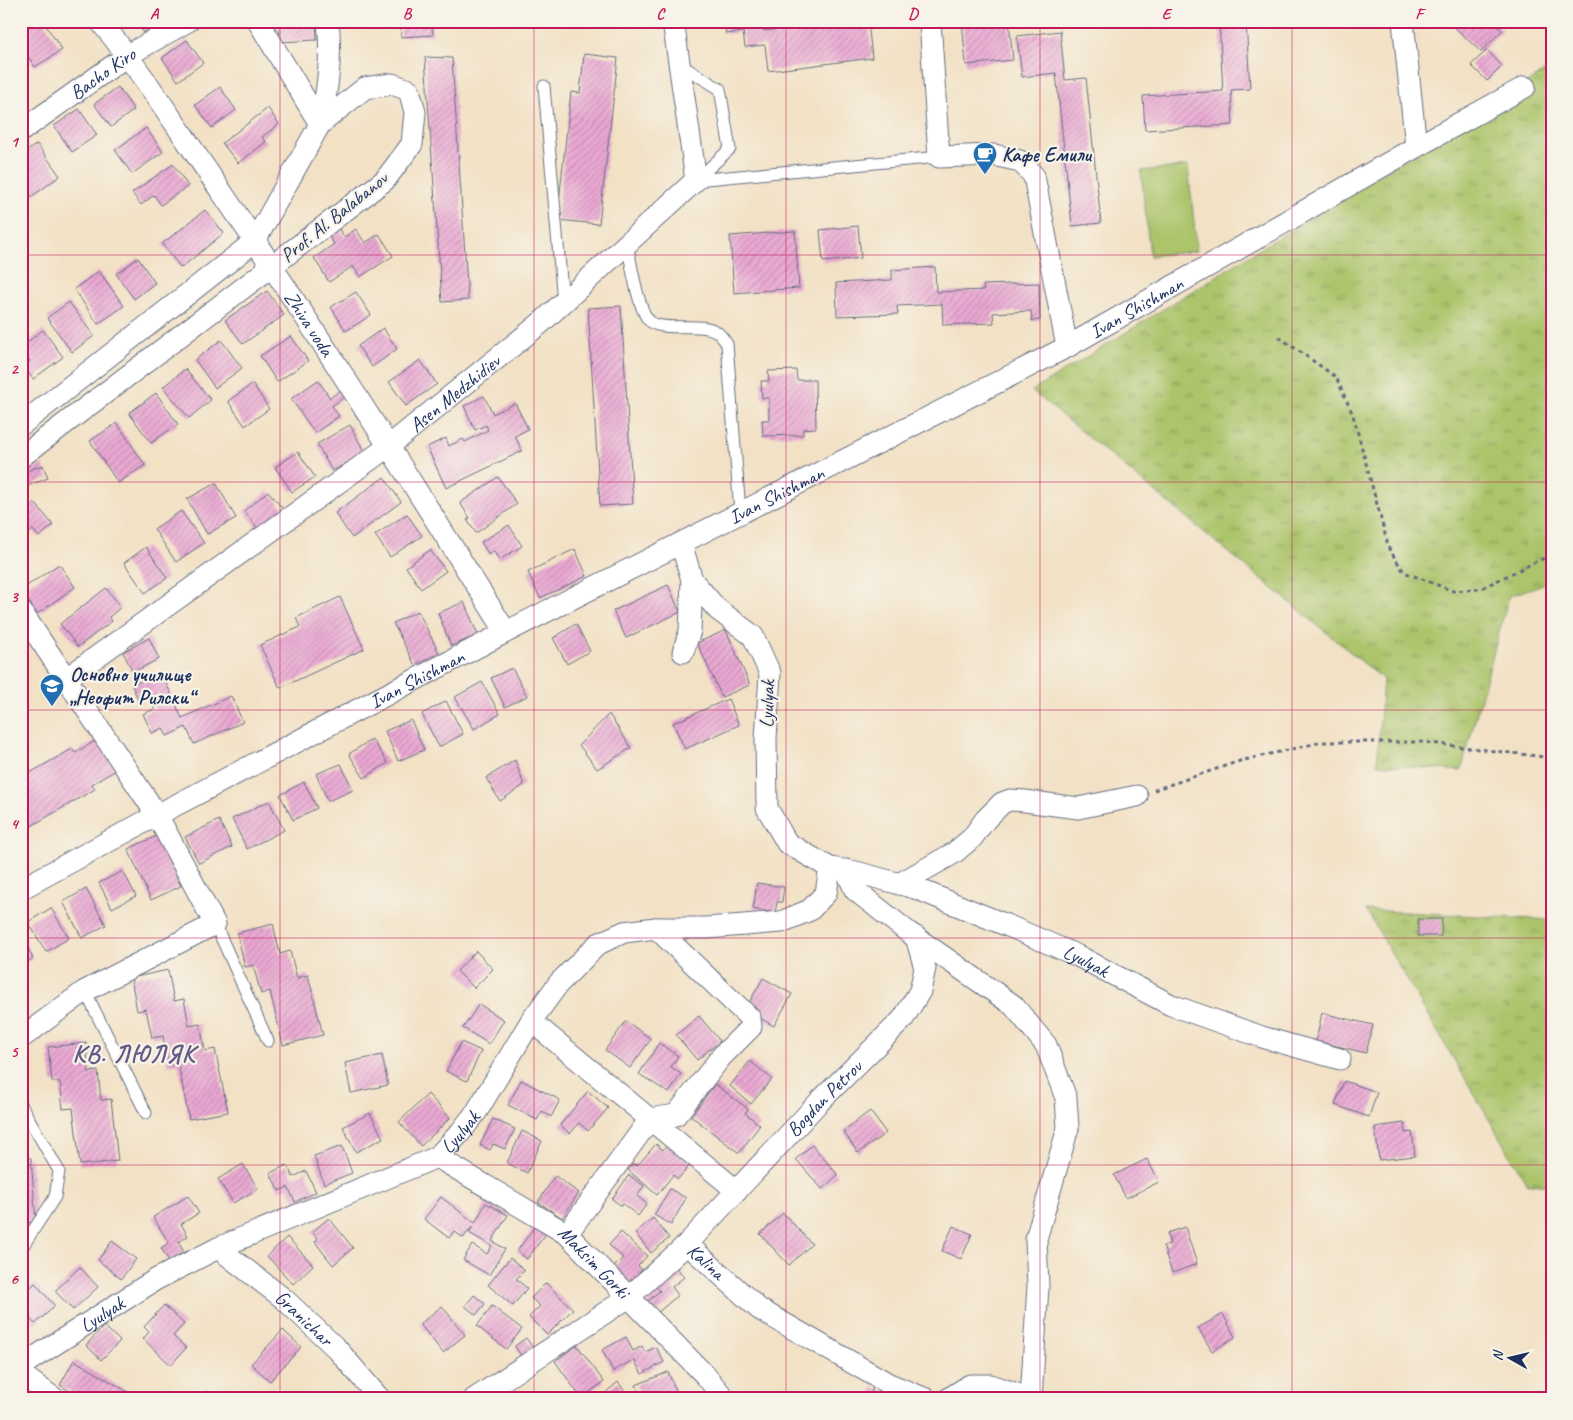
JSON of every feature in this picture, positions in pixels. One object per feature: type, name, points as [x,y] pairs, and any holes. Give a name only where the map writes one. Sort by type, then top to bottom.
[{"type":"street","name":"Zhiva voda","points":[[100,21],[128,55],[255,241],[389,446],[506,632]]},
{"type":"street","name":"Bacho Kiro","points":[[21,131],[128,55],[188,21]]},
{"type":"street","points":[[258,21],[320,124]]},
{"type":"street","points":[[320,124],[327,88],[330,45],[328,21]]},
{"type":"street","points":[[673,21],[696,180]]},
{"type":"street","points":[[930,21],[939,157],[994,155],[1020,161],[1034,176],[1067,346]]},
{"type":"street","points":[[1403,21],[1416,147]]},
{"type":"street","name":"Prof. Al. Balabanov","points":[[21,425],[255,241],[320,124],[365,88],[392,84],[409,90],[415,112],[412,144],[385,180],[21,457]]},
{"type":"street","name":"Ivan Shishman","points":[[21,889],[157,815],[506,632],[1067,346],[1525,87]]},
{"type":"street","name":"Asen Medzhidiev","points":[[67,678],[389,446],[542,322],[696,180]]},
{"type":"street","name":"Lyulyak","points":[[681,542],[692,580],[717,609],[753,636],[770,673],[766,739],[767,808],[787,843],[838,869],[915,888],[1011,926],[1070,952],[1171,1005],[1262,1037],[1340,1059]]},
{"type":"street","points":[[683,652],[690,631],[692,580]]},
{"type":"street","points":[[21,611],[157,815],[215,924],[85,991],[21,1038]]},
{"type":"street","points":[[899,884],[954,853],[972,838],[997,806],[1010,800],[1078,808],[1137,796]]},
{"type":"street","points":[[838,869],[855,890],[916,937],[1013,1005],[1046,1045],[1066,1098],[1068,1128],[1036,1238],[1038,1286],[1031,1399],[991,1385],[970,1385],[948,1399]]},
{"type":"street","name":"Lyulyak","points":[[21,1366],[155,1280],[218,1248],[437,1157],[459,1134],[477,1111],[531,1021],[559,983],[598,944],[624,932],[656,928],[707,928],[780,922],[810,910],[826,893],[838,869]]},
{"type":"street","points":[[567,1234],[650,1119],[676,1115],[721,1058],[751,1027],[750,1018],[656,928]]},
{"type":"street","name":"Bogdan Petrov","points":[[687,1244],[819,1102],[903,1019],[920,991],[925,968],[916,937]]},
{"type":"street","points":[[531,1021],[737,1191]]},
{"type":"street","name":"Maksim Gorki","points":[[437,1157],[567,1234],[705,1375],[725,1399]]},
{"type":"street","name":"Kalina","points":[[474,1399],[630,1297],[687,1244],[759,1309],[889,1384],[926,1399]]},
{"type":"street","name":"Granichar","points":[[218,1248],[284,1299],[337,1350],[380,1399]]},
{"type":"street","points":[[21,1374],[55,1399]]},
{"type":"lane","points":[[679,64],[720,89],[730,149],[696,180]]},
{"type":"lane","points":[[544,86],[564,302]]},
{"type":"lane","points":[[696,180],[939,157]]},
{"type":"lane","points":[[627,243],[640,304],[648,320],[661,326],[708,327],[718,332],[726,344],[740,512]]},
{"type":"lane","points":[[215,924],[268,1041]]},
{"type":"lane","points":[[85,991],[146,1113]]},
{"type":"lane","points":[[21,1105],[59,1171],[55,1197],[21,1249]]},
{"type":"path","points":[[1279,337],[1336,378],[1353,415],[1389,549],[1404,572],[1453,591],[1480,589],[1539,560],[1552,556]]},
{"type":"path","points":[[1137,796],[1240,761],[1322,742],[1422,742],[1552,758]]},
{"type":"green space","points":[[1552,67],[1552,581],[1509,596],[1461,771],[1377,764],[1383,679],[1032,391]]},
{"type":"green space","points":[[1188,166],[1197,251],[1150,256],[1141,171]]},
{"type":"green space","points":[[1366,910],[1552,920],[1552,1186],[1527,1184]]},
{"type":"building","points":[[21,21],[43,21],[62,50],[35,67],[21,46]]},
{"type":"building","points":[[136,21],[160,21],[144,33]]},
{"type":"building","points":[[279,21],[316,21],[317,40],[280,42]]},
{"type":"building","points":[[400,21],[431,21],[433,35],[401,37]]},
{"type":"building","points":[[724,21],[763,21],[764,31],[845,21],[868,21],[872,58],[768,71],[765,45],[745,47],[743,32],[726,34]]},
{"type":"building","points":[[962,21],[1009,21],[1013,60],[966,65]]},
{"type":"building","points":[[1219,21],[1246,21],[1250,89],[1231,90],[1233,125],[1145,130],[1143,96],[1223,91]]},
{"type":"building","points":[[1448,21],[1492,21],[1502,30],[1481,52]]},
{"type":"building","points":[[1060,31],[1065,80],[1086,78],[1101,223],[1072,226],[1056,73],[1022,77],[1017,36]]},
{"type":"building","points":[[187,40],[203,63],[178,81],[162,58]]},
{"type":"building","points":[[1487,50],[1502,66],[1487,81],[1471,65]]},
{"type":"building","points":[[584,54],[618,58],[599,224],[557,220],[571,92],[580,93]]},
{"type":"building","points":[[425,57],[452,58],[468,300],[442,302]]},
{"type":"building","points":[[118,87],[134,110],[111,127],[94,104]]},
{"type":"building","points":[[220,87],[236,110],[212,128],[195,105]]},
{"type":"building","points":[[268,108],[279,124],[262,137],[266,142],[238,163],[222,143]]},
{"type":"building","points":[[79,109],[97,135],[72,152],[54,126]]},
{"type":"building","points":[[146,128],[163,152],[132,174],[115,150]]},
{"type":"building","points":[[37,144],[60,176],[31,197],[21,183],[21,155]]},
{"type":"building","points":[[173,164],[188,186],[161,205],[154,195],[141,205],[132,193]]},
{"type":"building","points":[[205,210],[224,233],[181,268],[162,244]]},
{"type":"building","points":[[858,226],[861,258],[823,262],[820,230]]},
{"type":"building","points":[[339,229],[344,237],[356,229],[365,243],[379,234],[393,256],[360,277],[353,266],[329,282],[314,258],[334,244],[329,236]]},
{"type":"building","points":[[795,231],[799,288],[734,293],[730,236]]},
{"type":"building","points":[[138,258],[155,283],[134,299],[116,274]]},
{"type":"building","points":[[935,267],[936,292],[984,290],[983,285],[1039,283],[1040,320],[1032,321],[1031,311],[993,313],[994,323],[943,325],[942,304],[897,306],[898,314],[837,316],[836,283],[892,280],[892,270]]},
{"type":"building","points":[[99,271],[124,306],[98,324],[74,289]]},
{"type":"building","points":[[267,291],[284,315],[243,344],[225,320]]},
{"type":"building","points":[[356,292],[371,315],[346,331],[331,307]]},
{"type":"building","points":[[69,302],[94,336],[72,352],[47,318]]},
{"type":"building","points":[[621,306],[633,504],[600,506],[588,308]]},
{"type":"building","points":[[383,328],[397,349],[372,367],[358,346]]},
{"type":"building","points":[[43,330],[63,357],[33,379],[23,366],[30,361],[21,350],[21,347]]},
{"type":"building","points":[[291,336],[308,361],[277,382],[260,356]]},
{"type":"building","points":[[221,340],[242,368],[215,388],[195,360]]},
{"type":"building","points":[[420,360],[437,384],[406,406],[389,382]]},
{"type":"building","points":[[185,369],[211,400],[189,418],[163,387]]},
{"type":"building","points":[[796,370],[797,380],[815,380],[816,428],[803,429],[803,435],[763,436],[762,420],[769,420],[769,398],[762,398],[761,381],[769,381],[768,371]]},
{"type":"building","points":[[318,380],[330,398],[342,389],[346,396],[332,406],[339,416],[315,433],[291,399]]},
{"type":"building","points":[[253,384],[269,409],[245,426],[228,401]]},
{"type":"building","points":[[156,393],[178,424],[151,443],[129,413]]},
{"type":"building","points":[[484,396],[493,414],[515,403],[528,429],[515,436],[522,451],[446,488],[427,447],[446,438],[449,446],[463,439],[465,442],[488,430],[486,425],[475,430],[464,406]]},
{"type":"building","points":[[117,423],[145,465],[118,483],[90,441]]},
{"type":"building","points":[[350,425],[365,453],[332,471],[317,444]]},
{"type":"building","points":[[298,452],[315,477],[292,492],[275,467]]},
{"type":"building","points":[[43,465],[48,478],[25,487],[21,473]]},
{"type":"building","points":[[384,477],[401,502],[352,538],[335,513]]},
{"type":"building","points":[[498,477],[517,504],[476,533],[467,520],[470,518],[460,503]]},
{"type":"building","points":[[216,483],[236,518],[207,534],[187,499]]},
{"type":"building","points":[[268,491],[284,510],[259,530],[244,511]]},
{"type":"building","points":[[35,503],[53,525],[39,537],[33,530],[21,540],[21,514]]},
{"type":"building","points":[[181,511],[204,543],[176,562],[154,529]]},
{"type":"building","points":[[407,514],[422,536],[390,557],[375,535]]},
{"type":"building","points":[[509,525],[522,546],[499,560],[494,551],[489,555],[481,542]]},
{"type":"building","points":[[146,547],[167,578],[145,593],[124,563]]},
{"type":"building","points":[[575,549],[587,576],[540,598],[528,572]]},
{"type":"building","points":[[430,550],[446,571],[421,589],[406,567]]},
{"type":"building","points":[[59,564],[75,587],[37,614],[21,590]]},
{"type":"building","points":[[668,585],[680,612],[626,638],[613,611]]},
{"type":"building","points":[[106,588],[121,607],[109,617],[112,621],[78,647],[60,624]]},
{"type":"building","points":[[340,597],[364,649],[280,688],[260,645],[300,627],[296,618]]},
{"type":"building","points":[[464,602],[478,635],[451,646],[438,613]]},
{"type":"building","points":[[418,611],[439,653],[415,665],[393,623]]},
{"type":"building","points":[[576,624],[590,651],[567,664],[553,638]]},
{"type":"building","points":[[726,630],[750,685],[722,697],[697,643]]},
{"type":"building","points":[[149,638],[159,659],[133,672],[123,652]]},
{"type":"building","points":[[512,668],[527,696],[505,707],[491,678]]},
{"type":"building","points":[[161,672],[182,718],[231,696],[243,722],[194,744],[186,727],[167,736],[163,728],[152,733],[143,714],[155,709],[149,695],[138,700],[132,685]]},
{"type":"building","points":[[482,682],[500,714],[474,729],[455,697]]},
{"type":"building","points":[[728,699],[739,725],[685,749],[673,723]]},
{"type":"building","points":[[446,701],[463,734],[439,747],[422,714]]},
{"type":"building","points":[[609,714],[631,748],[597,769],[579,745]]},
{"type":"building","points":[[411,720],[424,750],[398,761],[385,731]]},
{"type":"building","points":[[98,739],[116,770],[92,784],[95,789],[21,832],[21,778],[72,749],[75,753]]},
{"type":"building","points":[[372,739],[388,763],[364,778],[349,754]]},
{"type":"building","points":[[515,760],[524,785],[500,801],[486,778]]},
{"type":"building","points":[[341,764],[353,790],[328,801],[316,774]]},
{"type":"building","points":[[304,782],[317,808],[293,820],[280,795]]},
{"type":"building","points":[[269,801],[284,830],[247,849],[232,819]]},
{"type":"building","points":[[219,820],[232,847],[199,863],[185,837]]},
{"type":"building","points":[[163,833],[166,851],[181,886],[151,900],[128,849]]},
{"type":"building","points":[[123,871],[136,896],[112,908],[99,883]]},
{"type":"building","points":[[757,883],[784,887],[782,902],[777,902],[775,913],[753,909]]},
{"type":"building","points":[[86,889],[106,925],[82,938],[63,902]]},
{"type":"building","points":[[51,908],[69,938],[46,952],[28,922]]},
{"type":"building","points":[[1418,919],[1442,919],[1441,936],[1418,936]]},
{"type":"building","points":[[273,924],[280,954],[290,951],[297,978],[308,975],[323,1035],[283,1045],[270,991],[261,994],[253,965],[245,967],[237,933]]},
{"type":"building","points":[[21,932],[33,959],[21,964]]},
{"type":"building","points":[[476,951],[493,969],[474,988],[457,971]]},
{"type":"building","points":[[168,970],[174,1001],[184,999],[189,1026],[200,1024],[205,1051],[215,1049],[228,1112],[189,1119],[178,1063],[168,1065],[163,1036],[152,1038],[146,1009],[137,1011],[131,978]]},
{"type":"building","points":[[763,978],[792,994],[774,1026],[745,1010]]},
{"type":"building","points":[[479,1004],[504,1020],[489,1044],[463,1028]]},
{"type":"building","points":[[1322,1013],[1373,1025],[1366,1053],[1316,1041]]},
{"type":"building","points":[[699,1016],[720,1041],[697,1060],[676,1035]]},
{"type":"building","points":[[626,1021],[651,1039],[630,1068],[605,1050]]},
{"type":"building","points":[[461,1042],[481,1051],[467,1081],[446,1071]]},
{"type":"building","points":[[86,1043],[89,1072],[98,1071],[101,1100],[111,1099],[118,1161],[80,1165],[73,1108],[63,1109],[60,1082],[52,1082],[48,1047]]},
{"type":"building","points":[[659,1043],[678,1056],[671,1067],[681,1074],[669,1093],[639,1074]]},
{"type":"building","points":[[382,1055],[388,1085],[351,1093],[345,1063]]},
{"type":"building","points":[[750,1061],[772,1079],[751,1104],[730,1086]]},
{"type":"building","points":[[521,1080],[560,1100],[551,1117],[542,1111],[537,1120],[508,1105]]},
{"type":"building","points":[[1344,1081],[1377,1092],[1369,1117],[1335,1105]]},
{"type":"building","points":[[715,1084],[748,1109],[745,1113],[760,1125],[739,1153],[691,1116]]},
{"type":"building","points":[[588,1091],[608,1108],[588,1131],[579,1123],[570,1134],[560,1125]]},
{"type":"building","points":[[428,1094],[450,1118],[421,1146],[399,1122]]},
{"type":"building","points":[[870,1111],[886,1133],[858,1153],[843,1131]]},
{"type":"building","points":[[370,1113],[383,1138],[356,1152],[343,1127]]},
{"type":"building","points":[[493,1119],[515,1129],[505,1149],[493,1144],[490,1150],[480,1145]]},
{"type":"building","points":[[1404,1123],[1405,1133],[1412,1132],[1415,1156],[1379,1160],[1375,1127]]},
{"type":"building","points":[[522,1131],[542,1141],[527,1173],[507,1163]]},
{"type":"building","points":[[656,1144],[663,1150],[668,1144],[691,1164],[678,1179],[673,1175],[657,1195],[628,1170],[634,1163],[637,1166]]},
{"type":"building","points":[[812,1145],[838,1175],[822,1189],[796,1159]]},
{"type":"building","points":[[342,1146],[352,1173],[324,1184],[314,1156]]},
{"type":"building","points":[[21,1158],[31,1158],[36,1222],[21,1223]]},
{"type":"building","points":[[1147,1159],[1159,1182],[1126,1198],[1114,1175]]},
{"type":"building","points":[[243,1164],[258,1189],[233,1203],[218,1179]]},
{"type":"building","points":[[287,1165],[293,1177],[306,1171],[316,1192],[295,1202],[288,1187],[279,1191],[270,1173]]},
{"type":"building","points":[[629,1175],[644,1186],[637,1196],[647,1204],[638,1216],[623,1204],[622,1206],[612,1199]]},
{"type":"building","points":[[555,1176],[579,1193],[562,1218],[538,1202]]},
{"type":"building","points":[[670,1189],[686,1198],[671,1225],[654,1215]]},
{"type":"building","points":[[188,1196],[199,1213],[181,1224],[188,1236],[178,1242],[184,1252],[169,1261],[161,1248],[169,1243],[153,1217]]},
{"type":"building","points":[[441,1197],[475,1223],[486,1203],[508,1215],[492,1241],[505,1249],[489,1275],[463,1260],[472,1245],[487,1254],[492,1246],[469,1233],[473,1226],[463,1238],[454,1231],[449,1238],[424,1219]]},
{"type":"building","points":[[783,1213],[812,1244],[789,1265],[760,1234]]},
{"type":"building","points":[[329,1218],[353,1248],[333,1265],[315,1242],[318,1239],[312,1232]]},
{"type":"building","points":[[653,1218],[669,1238],[651,1253],[635,1233]]},
{"type":"building","points":[[537,1223],[548,1231],[527,1259],[517,1251]]},
{"type":"building","points":[[953,1226],[972,1234],[961,1259],[942,1251]]},
{"type":"building","points":[[1185,1227],[1197,1264],[1172,1273],[1163,1246],[1170,1244],[1167,1233]]},
{"type":"building","points":[[621,1232],[647,1256],[638,1266],[645,1272],[632,1286],[613,1268],[623,1258],[609,1245]]},
{"type":"building","points":[[287,1237],[313,1265],[293,1284],[267,1256]]},
{"type":"building","points":[[112,1241],[136,1259],[121,1279],[98,1260]]},
{"type":"building","points":[[510,1258],[525,1270],[516,1279],[527,1288],[513,1306],[488,1285]]},
{"type":"building","points":[[674,1264],[684,1277],[672,1287],[678,1295],[656,1314],[647,1302],[660,1291],[652,1282]]},
{"type":"building","points":[[80,1267],[98,1287],[73,1310],[55,1291]]},
{"type":"building","points":[[35,1283],[55,1306],[35,1324],[21,1309],[21,1296]]},
{"type":"building","points":[[546,1283],[573,1309],[547,1335],[529,1317],[540,1306],[531,1298]]},
{"type":"building","points":[[474,1295],[485,1304],[476,1315],[465,1306]]},
{"type":"building","points":[[164,1305],[184,1324],[173,1336],[186,1348],[171,1365],[143,1339],[149,1332],[144,1327]]},
{"type":"building","points":[[442,1306],[465,1335],[443,1353],[420,1324]]},
{"type":"building","points":[[492,1306],[522,1329],[506,1349],[477,1326]]},
{"type":"building","points":[[1223,1314],[1235,1337],[1212,1351],[1198,1328]]},
{"type":"building","points":[[104,1326],[120,1341],[101,1360],[86,1345]]},
{"type":"building","points":[[283,1330],[301,1347],[270,1381],[251,1364]]},
{"type":"building","points":[[626,1337],[633,1351],[642,1346],[645,1352],[656,1347],[664,1362],[642,1374],[634,1360],[613,1371],[602,1350]]},
{"type":"building","points":[[526,1338],[533,1348],[521,1356],[515,1346]]},
{"type":"building","points":[[577,1345],[604,1382],[581,1398],[555,1361]]},
{"type":"building","points":[[74,1360],[130,1393],[127,1399],[82,1399],[60,1385]]},
{"type":"building","points":[[668,1372],[677,1394],[665,1399],[652,1399],[651,1397],[642,1399],[636,1385]]},
{"type":"building","points":[[618,1382],[631,1399],[598,1399]]},
{"type":"building","points":[[873,1387],[904,1399],[869,1399]]},
{"type":"building","points":[[207,1391],[220,1399],[202,1399]]},
{"type":"building","points":[[545,1391],[550,1399],[533,1399]]},
{"type":"place","name":"Кафе Емили","points":[[985,175]]},
{"type":"place","name":"Основно училище „Неофит Рилски“","points":[[52,707]]},
{"type":"district","name":"КВ. ЛЮЛЯК","points":[[134,1054]]}]
